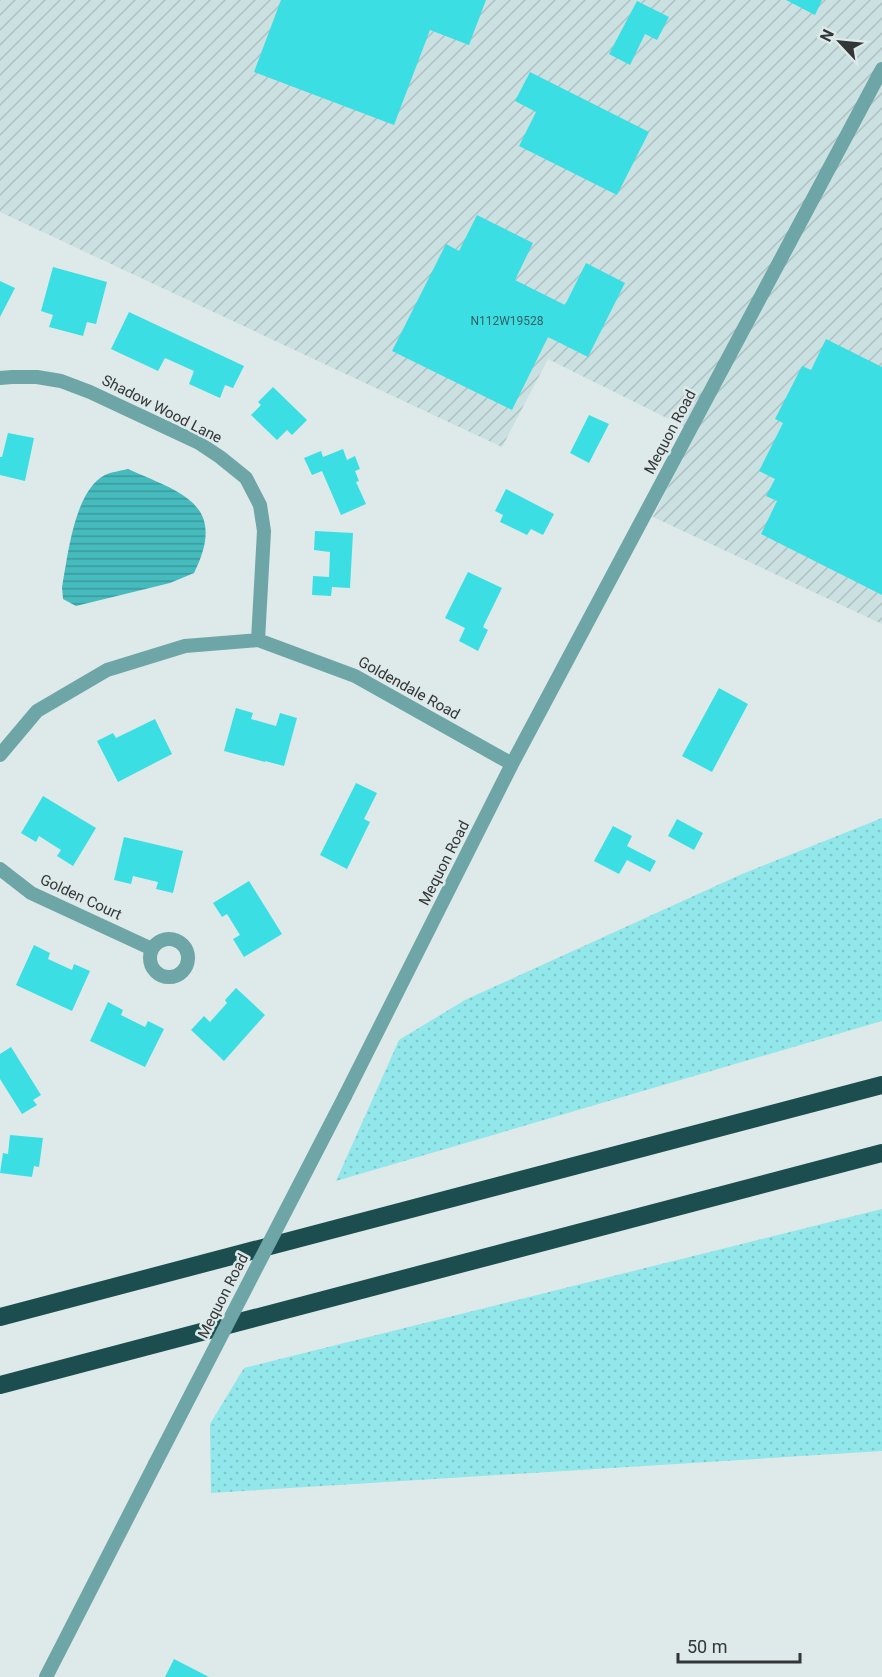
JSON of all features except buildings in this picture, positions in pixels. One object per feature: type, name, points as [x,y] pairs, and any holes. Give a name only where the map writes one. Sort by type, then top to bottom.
[{"type":"highway","points":[[0,1317],[882,1084]]},
{"type":"highway","points":[[0,1385],[882,1154]]},
{"type":"street","name":"Mequon Road","points":[[46,1677],[345,1096],[512,764],[882,69]]},
{"type":"street","name":"Shadow Wood Lane","points":[[0,378],[37,377],[61,381],[90,392],[199,443],[246,478],[260,505],[264,531],[258,639]]},
{"type":"street","name":"Goldendale Road","points":[[0,755],[37,711],[107,670],[185,646],[258,639],[355,676],[512,764]]},
{"type":"street","name":"Golden Court","points":[[0,868],[31,893],[152,950]]},
{"type":"shaded area","points":[[0,0],[882,0],[882,624],[653,517],[695,432],[548,359],[502,447],[0,212]]},
{"type":"shaded area","points":[[128,469],[182,494],[194,504],[202,516],[206,531],[203,550],[194,573],[170,583],[76,606],[63,599],[62,587],[79,509],[94,483],[107,474]]},
{"type":"shaded area","points":[[882,818],[882,1021],[336,1181],[399,1040],[465,1000],[742,874]]},
{"type":"shaded area","points":[[882,1209],[882,1451],[211,1493],[210,1424],[244,1368]]}]
